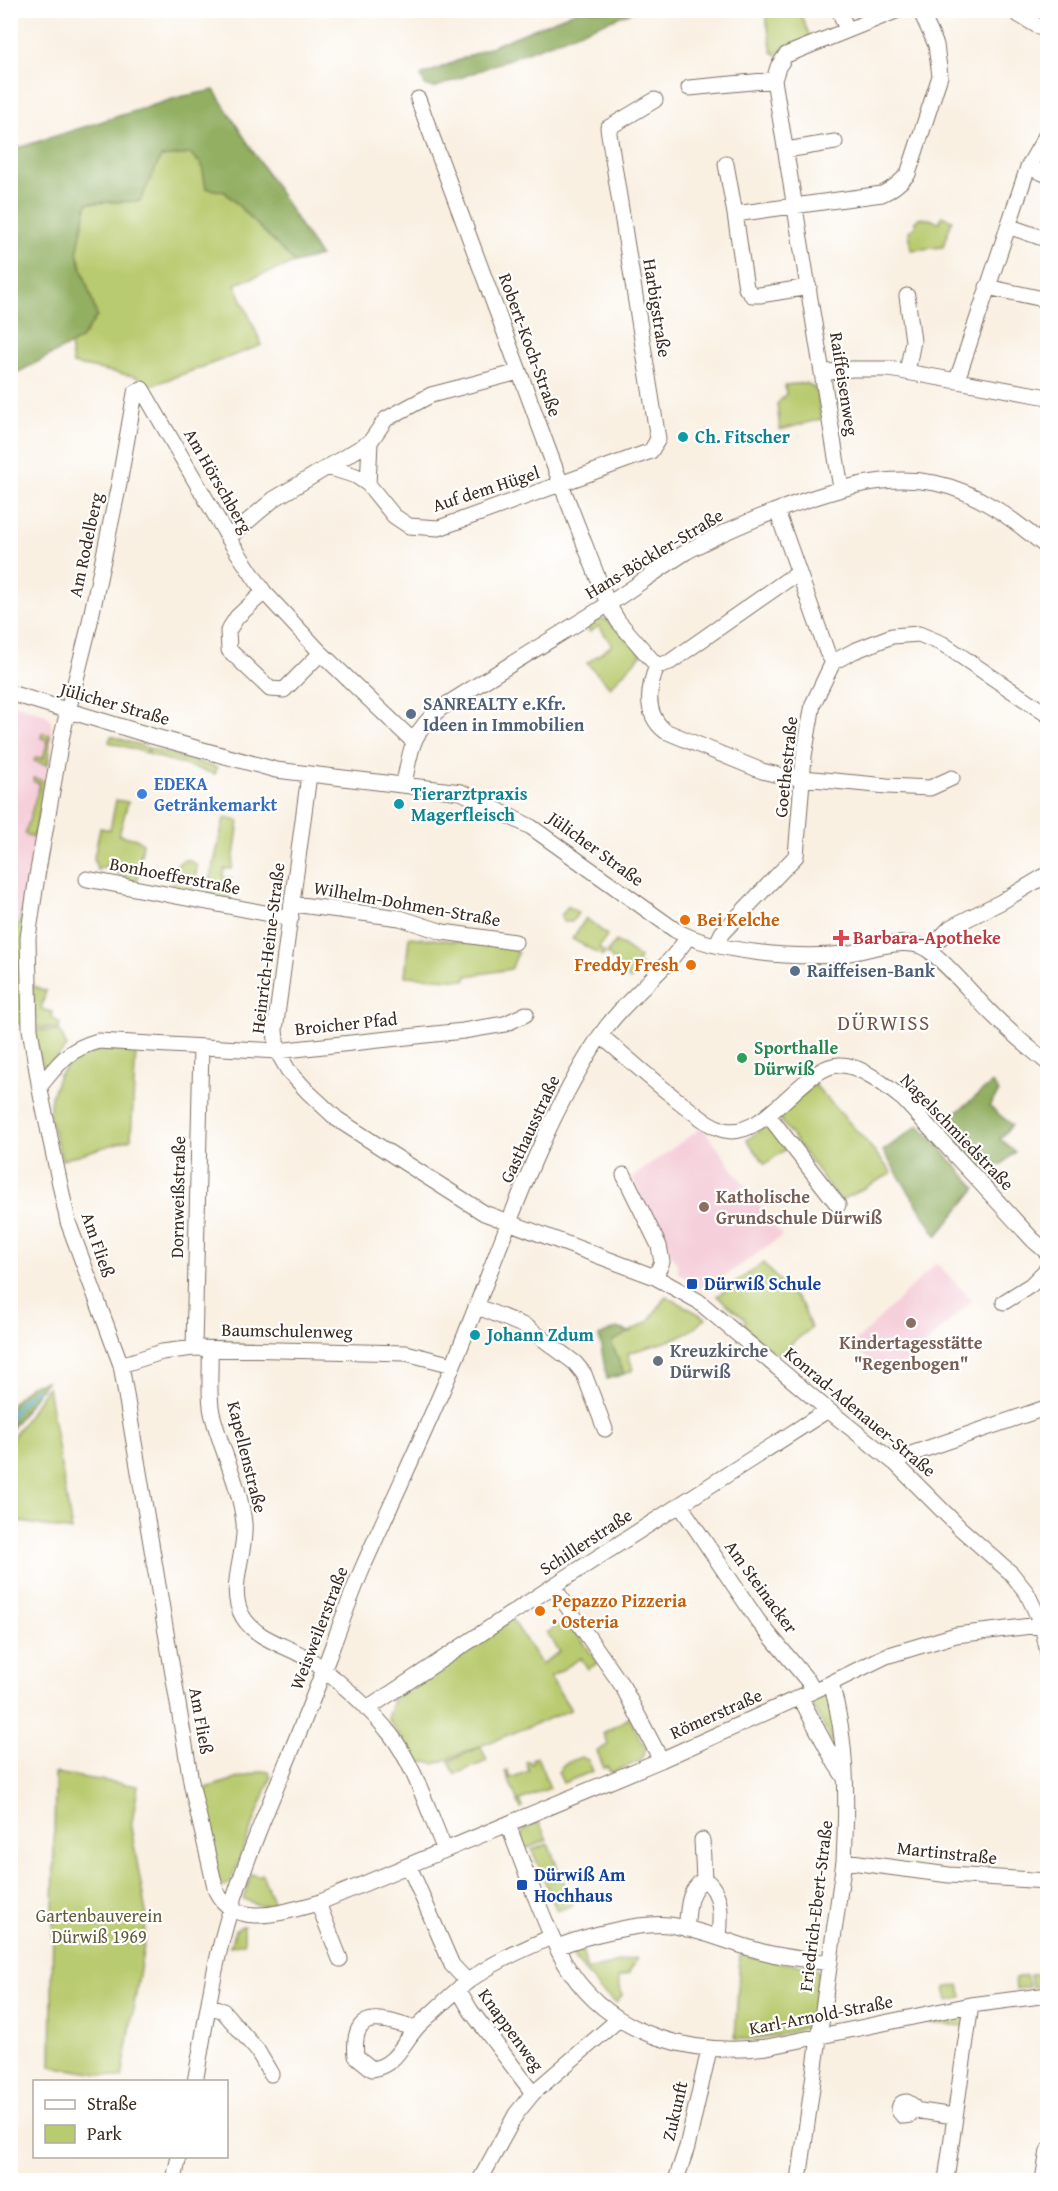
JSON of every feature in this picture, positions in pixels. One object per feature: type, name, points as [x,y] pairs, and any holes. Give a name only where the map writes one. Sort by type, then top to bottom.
[{"type":"street","points":[[839,10],[847,30]]},
{"type":"street","points":[[689,88],[774,80],[778,67],[786,55],[898,10]]},
{"type":"street","points":[[735,214],[882,194],[893,189],[908,174],[940,76],[936,45],[920,10]]},
{"type":"street","points":[[1017,10],[1019,15],[1047,32]]},
{"type":"street","name":"Raiffeisenweg","points":[[774,80],[841,488]]},
{"type":"street","name":"Robert-Koch-Straße","points":[[418,99],[608,604]]},
{"type":"street","name":"Harbigstraße","points":[[561,484],[651,452],[658,439],[608,129],[655,100]]},
{"type":"street","points":[[957,380],[1028,167],[1047,132]]},
{"type":"street","points":[[786,150],[835,142]]},
{"type":"street","points":[[726,164],[746,288],[752,295],[760,295],[809,287]]},
{"type":"street","points":[[1028,167],[1047,175]]},
{"type":"street","points":[[1008,226],[1047,240]]},
{"type":"street","points":[[987,287],[1047,300]]},
{"type":"street","points":[[907,296],[913,341],[907,372]]},
{"type":"street","points":[[822,373],[878,368],[1047,397]]},
{"type":"street","points":[[228,538],[274,499],[370,441],[386,419],[431,395],[519,372]]},
{"type":"street","name":"Am Hörschberg","points":[[142,389],[228,538],[264,592],[321,653],[413,741]]},
{"type":"street","name":"Am Rodelberg","points":[[68,711],[88,631],[119,484],[135,393],[142,389]]},
{"type":"street","points":[[368,484],[370,441]]},
{"type":"street","name":"Auf dem Hügel","points":[[328,467],[356,476],[368,484],[394,516],[409,526],[439,528],[561,484]]},
{"type":"street","name":"Hans-Böckler-Straße","points":[[404,784],[413,741],[427,720],[441,708],[687,552],[730,529],[777,510],[841,488],[889,480],[937,483],[989,504],[1013,519],[1047,548]]},
{"type":"street","points":[[777,510],[798,574],[827,652],[833,662],[892,636],[919,634],[943,644],[1047,715]]},
{"type":"street","points":[[657,666],[670,662],[787,579],[798,574]]},
{"type":"street","points":[[264,592],[237,616],[228,630],[229,650],[270,689],[276,691],[284,690],[321,653]]},
{"type":"street","points":[[608,604],[618,621],[657,666]]},
{"type":"street","name":"Goethestraße","points":[[716,945],[722,933],[796,856],[802,778],[813,704],[833,662]]},
{"type":"street","points":[[657,666],[650,692],[650,704],[655,723],[665,731],[762,771],[802,778],[930,788],[952,778]]},
{"type":"street","name":"Jülicher Straße","points":[[10,693],[254,765],[309,775],[461,792],[521,821],[688,937],[716,945],[808,957],[847,954],[897,945],[918,945],[929,950]]},
{"type":"street","name":"Am Fließ","points":[[68,711],[28,932],[30,1029],[68,1222],[121,1365],[192,1786],[216,1891],[222,1902],[230,1909]]},
{"type":"street","name":"Heinrich-Heine-Straße","points":[[309,775],[275,1030],[277,1051],[288,1070],[338,1119],[484,1213],[509,1222]]},
{"type":"street","points":[[1047,874],[1001,902],[951,927],[929,950],[994,1016],[1047,1063]]},
{"type":"street","name":"Bonhoefferstraße","points":[[87,879],[292,911]]},
{"type":"street","name":"Wilhelm-Dohmen-Straße","points":[[292,911],[400,918],[443,932],[514,942]]},
{"type":"street","name":"Gasthausstraße","points":[[453,1365],[509,1222],[548,1132],[574,1081],[601,1036],[634,995],[680,949],[688,937]]},
{"type":"street","name":"Broicher Pfad","points":[[40,1086],[68,1054],[98,1041],[277,1051],[463,1031],[505,1024],[526,1014]]},
{"type":"street","name":"Nagelschmiedstraße","points":[[601,1036],[667,1092],[712,1125],[726,1130],[739,1129],[768,1115],[824,1070],[838,1065],[855,1068],[884,1084],[904,1100],[1047,1253]]},
{"type":"street","name":"Dornweißstraße","points":[[194,1348],[201,1047]]},
{"type":"street","points":[[768,1115],[838,1205]]},
{"type":"street","points":[[624,1175],[659,1246],[662,1262],[655,1277]]},
{"type":"street","name":"Konrad-Adenauer-Straße","points":[[509,1222],[655,1277],[698,1301],[828,1410],[895,1462],[960,1528],[1011,1573],[1027,1593],[1045,1624],[1047,1653]]},
{"type":"street","points":[[1004,1302],[1031,1285],[1047,1268]]},
{"type":"street","points":[[476,1306],[527,1327],[575,1363],[584,1374],[605,1428]]},
{"type":"street","name":"Baumschulenweg","points":[[121,1365],[162,1352],[194,1348],[406,1353],[453,1365]]},
{"type":"street","name":"Kapellenstraße","points":[[210,1350],[212,1412],[238,1497],[244,1525],[236,1597],[241,1614],[254,1630],[311,1660],[325,1671],[367,1709],[391,1736],[410,1769],[445,1850]]},
{"type":"street","name":"Weisweilerstraße","points":[[195,2080],[217,1964],[230,1909],[325,1671],[362,1570],[453,1365]]},
{"type":"street","points":[[895,1462],[905,1455],[1047,1407]]},
{"type":"street","name":"Schillerstraße","points":[[367,1709],[828,1410]]},
{"type":"street","name":"Am Steinacker","points":[[680,1505],[758,1621],[808,1681],[806,1694]]},
{"type":"street","points":[[554,1586],[623,1687],[661,1760]]},
{"type":"street","name":"Römerstraße","points":[[230,1909],[249,1916],[292,1910],[318,1903],[661,1760],[886,1656],[956,1635],[1045,1624]]},
{"type":"street","name":"Friedrich-Ebert-Straße","points":[[799,2181],[844,1861],[846,1763],[831,1683]]},
{"type":"street","name":"Friedrich-Ebert-Straße","points":[[806,1694],[835,1763],[845,1778]]},
{"type":"street","name":"Karl-Arnold-Straße","points":[[508,1824],[554,1942],[570,1971],[592,1996],[619,2019],[656,2038],[709,2050],[739,2051],[971,2005],[1047,1995]]},
{"type":"street","points":[[702,1840],[704,1879]]},
{"type":"street","name":"Martinstraße","points":[[844,1861],[949,1875],[1047,1881]]},
{"type":"street","points":[[409,1866],[463,1985]]},
{"type":"street","points":[[686,1929],[690,1895],[694,1887],[704,1879]]},
{"type":"street","points":[[704,1879],[710,1883],[717,1894],[721,1919],[719,1937]]},
{"type":"street","points":[[318,1903],[340,1959]]},
{"type":"street","name":"Knappenweg","points":[[415,2029],[463,1985],[505,1958],[554,1942],[637,1927],[668,1925],[719,1937],[755,1950],[830,1963]]},
{"type":"street","name":"Knappenweg","points":[[463,1985],[471,2011],[533,2093]]},
{"type":"street","points":[[946,2181],[971,2005]]},
{"type":"street","points":[[209,2006],[223,2011],[257,2050],[272,2074]]},
{"type":"street","points":[[480,2181],[516,2114],[533,2093],[619,2019]]},
{"type":"street","name":"Zukunft","points":[[676,2181],[690,2136],[709,2050]]},
{"type":"street","points":[[914,2110],[954,2116]]},
{"type":"street","points":[[1043,2181],[1047,2151]]},
{"type":"street","points":[[178,2180],[180,2158]]},
{"type":"shaded area","points":[[11,703],[45,714],[51,720],[52,733],[49,776],[32,875],[11,943]]},
{"type":"shaded area","name":"Katholische Grundschule Dürwiß","points":[[702,1127],[782,1236],[704,1291],[678,1273],[677,1264],[631,1178]]},
{"type":"shaded area","name":"Kindertagesstätte \"Regenbogen\"","points":[[936,1263],[972,1300],[900,1368],[883,1373],[852,1345]]},
{"type":"green space","points":[[577,11],[634,11],[434,88],[425,85],[421,76]]},
{"type":"green space","points":[[765,11],[799,11],[810,36],[786,46],[777,55],[772,52]]},
{"type":"green space","points":[[214,90],[320,256],[295,263],[225,192],[206,188],[202,165],[191,154],[161,157],[140,201],[87,203],[77,253],[97,316],[81,339],[11,376],[11,150],[179,97]]},
{"type":"green space","points":[[191,154],[202,165],[206,188],[225,192],[295,263],[235,284],[262,345],[142,389],[137,377],[73,364],[70,345],[81,339],[97,316],[77,253],[87,203],[140,201],[161,157]]},
{"type":"green space","points":[[942,216],[952,220],[943,247],[911,250],[909,231],[915,227],[915,221],[918,221],[918,218],[939,222]]},
{"type":"green space","points":[[806,383],[814,387],[818,396],[821,419],[780,430],[777,404],[786,394],[785,385]]},
{"type":"green space","points":[[600,618],[607,620],[642,654],[610,687],[587,663],[612,645],[599,626],[590,632],[585,626]]},
{"type":"green space","points":[[42,733],[50,735],[48,765],[34,761],[36,757],[43,759],[48,740],[41,738]]},
{"type":"green space","points":[[111,736],[148,748],[147,753],[109,742]]},
{"type":"green space","points":[[149,748],[217,768],[215,774],[148,754]]},
{"type":"green space","points":[[34,778],[46,782],[34,837],[25,834],[40,784],[33,781]]},
{"type":"green space","points":[[116,800],[128,802],[119,835],[137,839],[143,843],[137,882],[106,866],[97,870],[94,858],[100,828],[110,830]]},
{"type":"green space","points":[[224,818],[239,821],[232,869],[224,869],[223,877],[231,879],[228,900],[207,895]]},
{"type":"green space","points":[[183,860],[190,860],[197,866],[194,889],[187,891],[174,889],[172,883],[175,867]]},
{"type":"green space","points":[[33,872],[26,1026],[11,1021],[11,952]]},
{"type":"green space","points":[[568,906],[578,913],[572,922],[563,922],[561,916]]},
{"type":"green space","points":[[586,918],[607,935],[599,948],[605,953],[603,956],[572,939]]},
{"type":"green space","points":[[409,937],[511,946],[518,953],[511,969],[467,976],[466,980],[405,976]]},
{"type":"green space","points":[[616,941],[640,958],[637,963],[643,967],[630,980],[607,953]]},
{"type":"green space","points":[[31,985],[46,991],[41,1009],[52,1012],[52,1017],[60,1024],[59,1029],[33,1027]]},
{"type":"green space","points":[[33,1030],[60,1031],[67,1047],[44,1071]]},
{"type":"green space","points":[[101,1049],[136,1050],[131,1139],[62,1160],[49,1116],[51,1097],[59,1075],[75,1057]]},
{"type":"green space","points":[[992,1083],[999,1092],[989,1106],[1012,1125],[1000,1139],[1015,1152],[1000,1166],[991,1160],[981,1171],[940,1126]]},
{"type":"green space","points":[[814,1084],[892,1173],[840,1201],[776,1114]]},
{"type":"green space","points":[[768,1124],[786,1149],[765,1164],[747,1140]]},
{"type":"green space","points":[[919,1125],[976,1188],[937,1236],[883,1151]]},
{"type":"green space","points":[[763,1263],[802,1305],[811,1328],[777,1355],[744,1326],[745,1319],[717,1296]]},
{"type":"green space","points":[[666,1296],[706,1318],[680,1336],[628,1353],[633,1370],[624,1374],[611,1342],[648,1322]]},
{"type":"green space","points":[[617,1328],[630,1332],[611,1342],[624,1374],[607,1379],[599,1336]]},
{"type":"green space","points":[[46,1381],[11,1429],[12,1403],[31,1385]]},
{"type":"green space","points":[[48,1386],[72,1531],[11,1520],[11,1440]]},
{"type":"green space","points":[[512,1619],[541,1664],[560,1652],[547,1633],[567,1619],[598,1663],[588,1669],[581,1658],[550,1677],[571,1710],[435,1764],[426,1762],[415,1765],[406,1745],[387,1718],[395,1694]]},
{"type":"green space","points":[[822,1693],[828,1696],[842,1761],[811,1703],[812,1698]]},
{"type":"green space","points":[[629,1718],[646,1748],[642,1760],[611,1773],[607,1767],[604,1768],[597,1751],[608,1745],[603,1733]]},
{"type":"green space","points":[[481,1747],[487,1761],[455,1774],[449,1761]]},
{"type":"green space","points":[[537,1757],[550,1788],[520,1800],[523,1808],[521,1809],[505,1771],[507,1770],[510,1778],[529,1771],[526,1762],[534,1763],[532,1759]]},
{"type":"green space","points":[[581,1757],[588,1760],[593,1771],[563,1783],[558,1772],[564,1764]]},
{"type":"green space","points":[[262,1771],[269,1772],[271,1778],[230,1883],[223,1887],[219,1885],[203,1791],[209,1787]]},
{"type":"green space","name":"Gartenbauverein Dürwiß 1969","points":[[55,1773],[138,1786],[131,1828],[146,1913],[145,1939],[122,2078],[51,2066]]},
{"type":"green space","points":[[539,1822],[547,1840],[525,1849],[523,1831]]},
{"type":"green space","points":[[548,1844],[573,1905],[557,1911],[532,1850]]},
{"type":"green space","points":[[251,1874],[258,1876],[262,1874],[274,1904],[261,1906],[243,1899]]},
{"type":"green space","points":[[240,1926],[244,1926],[244,1943],[230,1946],[235,1931]]},
{"type":"green space","points":[[581,1945],[587,1970],[636,1958],[628,1974],[618,1977],[622,1996],[616,2003],[600,1990],[572,1956],[572,1949]]},
{"type":"green space","points":[[740,1953],[768,1961],[812,1966],[818,1971],[812,2022],[805,2027],[786,2033],[753,2039],[735,2039]]},
{"type":"green space","points":[[1047,1962],[1047,1985],[1032,1987],[1030,1975],[1045,1970],[1044,1963]]},
{"type":"green space","points":[[1026,1975],[1029,1987],[1016,1989],[1015,1978]]},
{"type":"green space","points":[[959,1985],[962,1997],[948,2000],[945,1988]]},
{"type":"green space","points":[[966,2013],[964,2026],[927,2023],[950,2016],[951,2018],[958,2017]]},
{"type":"waterway","points":[[10,1418],[20,1403],[36,1390]]},
{"type":"place","name":"Ch. Fitscher","points":[[683,437]]},
{"type":"place","name":"SANREALTY e.Kfr. Ideen in Immobilien","points":[[411,714]]},
{"type":"place","name":"EDEKA Getränkemarkt","points":[[142,794]]},
{"type":"place","name":"Tierarztpraxis Magerfleisch","points":[[399,804]]},
{"type":"place","name":"Bei Kelche","points":[[685,920]]},
{"type":"place","name":"Barbara-Apotheke","points":[[841,938]]},
{"type":"place","name":"Freddy Fresh","points":[[691,965]]},
{"type":"place","name":"Raiffeisen-Bank","points":[[795,971]]},
{"type":"place","name":"Sporthalle Dürwiß","points":[[742,1058]]},
{"type":"place","name":"Katholische Grundschule Dürwiß","points":[[704,1207]]},
{"type":"place","name":"Dürwiß Schule","points":[[692,1284]]},
{"type":"place","name":"Kindertagesstätte \"Regenbogen\"","points":[[911,1323]]},
{"type":"place","name":"Johann Zdum","points":[[475,1335]]},
{"type":"place","name":"Kreuzkirche Dürwiß","points":[[658,1361]]},
{"type":"place","name":"Pepazzo Pizzeria • Osteria","points":[[540,1611]]},
{"type":"place","name":"Dürwiß Am Hochhaus","points":[[522,1885]]},
{"type":"district","name":"DÜRWISS","points":[[884,1023]]}]
